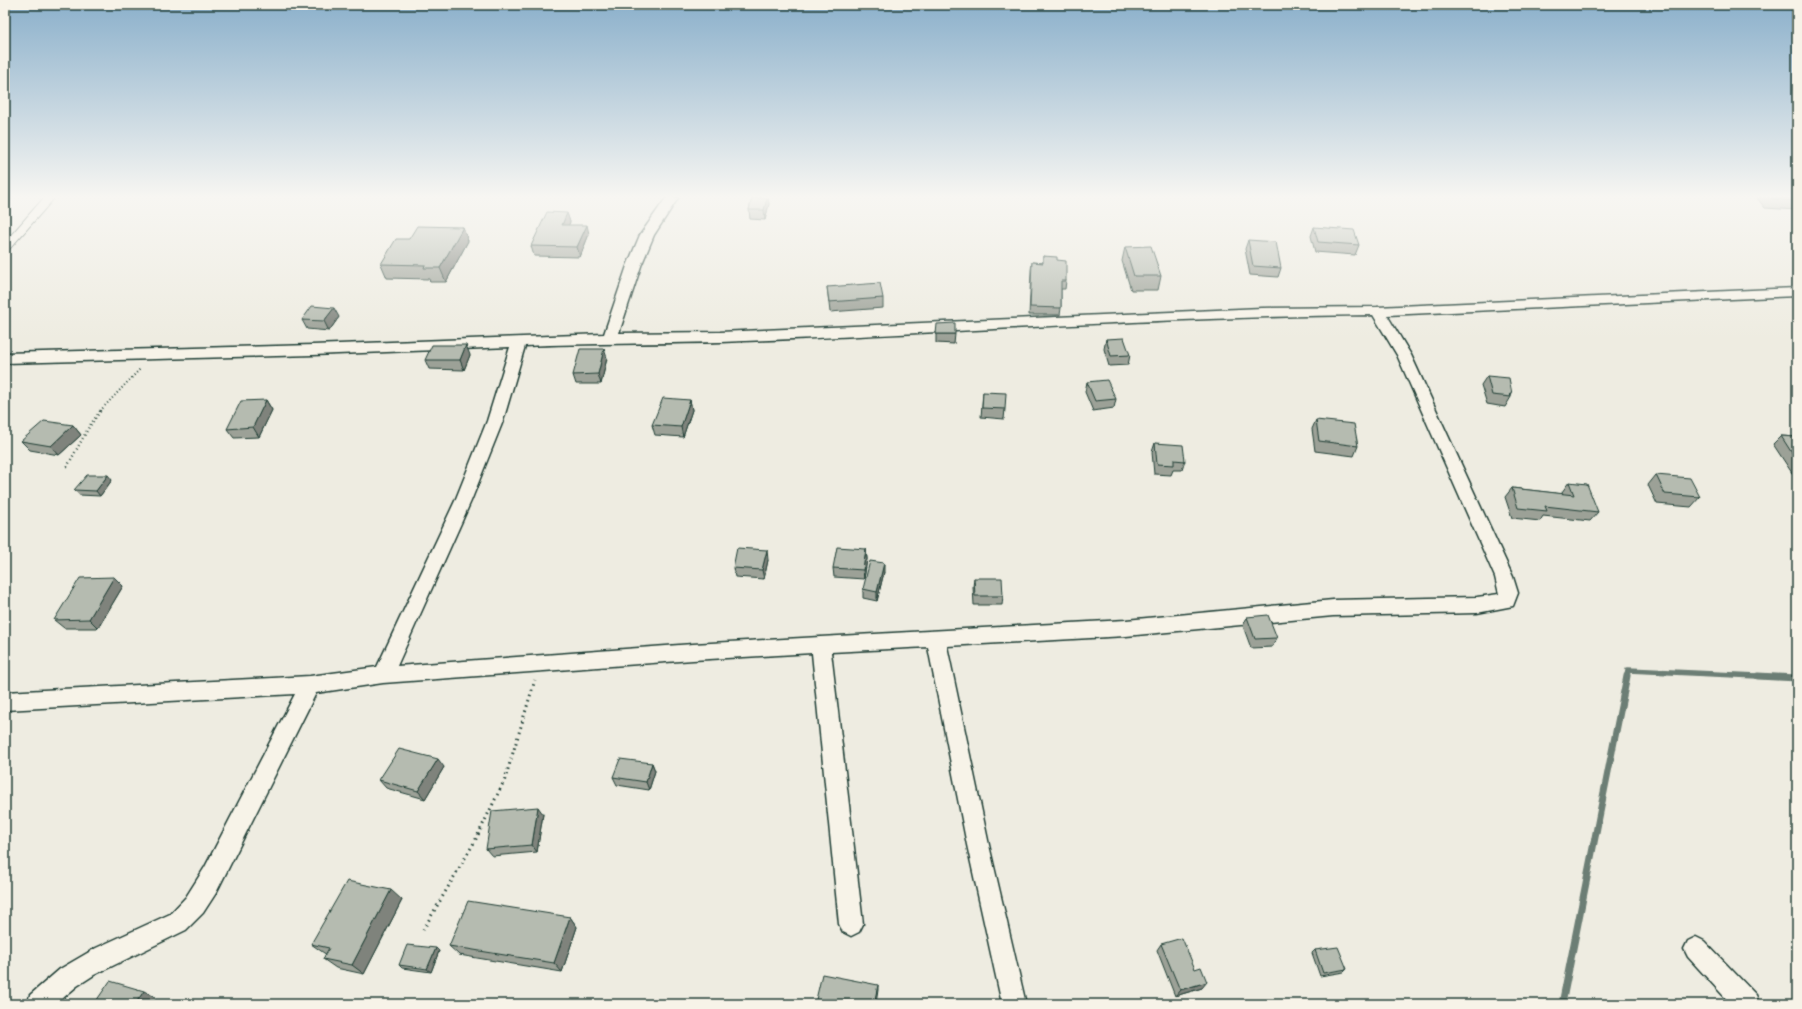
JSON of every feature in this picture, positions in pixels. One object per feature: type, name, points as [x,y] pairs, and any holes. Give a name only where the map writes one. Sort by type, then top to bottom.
[{"type":"street","points":[[610,338],[634,266],[643,245]]},
{"type":"street","points":[[5,358],[154,355],[519,343],[610,338],[860,332],[1262,312],[1377,311],[1797,292]]},
{"type":"street","points":[[5,701],[310,685],[383,675],[693,652],[1126,628],[1333,608],[1477,606],[1506,601],[1509,593],[1504,577],[1404,355],[1377,311]]},
{"type":"street","points":[[383,675],[463,501],[495,421],[519,343]]},
{"type":"street","points":[[936,639],[978,845],[1014,1004]]},
{"type":"street","points":[[821,644],[851,924]]},
{"type":"street","points":[[39,1004],[50,991],[74,974],[178,922],[189,913],[198,902],[231,840],[310,685]]},
{"type":"street","points":[[1696,949],[1747,1004]]},
{"type":"path","points":[[67,467],[89,427],[102,409],[154,355]]},
{"type":"path","points":[[423,930],[475,841],[505,778],[540,664]]},
{"type":"building","points":[[392,245],[453,245],[440,268],[424,268],[425,265],[381,264]]},
{"type":"building","points":[[531,245],[578,245],[577,247]]},
{"type":"building","points":[[1249,245],[1277,245],[1281,268],[1253,266]]},
{"type":"building","points":[[1151,246],[1161,276],[1134,276],[1125,247]]},
{"type":"building","points":[[1043,256],[1057,257],[1057,260],[1066,261],[1066,281],[1061,281],[1061,308],[1030,307],[1032,262],[1043,263]]},
{"type":"building","points":[[880,283],[883,298],[829,302],[827,287]]},
{"type":"building","points":[[312,306],[334,308],[324,321],[302,320]]},
{"type":"building","points":[[955,323],[955,334],[936,334],[937,324]]},
{"type":"building","points":[[1124,338],[1130,355],[1111,356],[1106,339]]},
{"type":"building","points":[[432,345],[466,345],[460,360],[425,360]]},
{"type":"building","points":[[580,349],[604,349],[598,374],[573,375]]},
{"type":"building","points":[[1487,376],[1509,378],[1512,394],[1510,394],[1511,397],[1492,395]]},
{"type":"building","points":[[1107,380],[1116,399],[1095,401],[1087,382]]},
{"type":"building","points":[[983,392],[1006,393],[1005,409],[982,408]]},
{"type":"building","points":[[663,398],[690,400],[681,427],[652,425]]},
{"type":"building","points":[[266,400],[253,427],[227,429],[241,401]]},
{"type":"building","points":[[1316,420],[1354,424],[1358,446],[1319,441]]},
{"type":"building","points":[[44,421],[73,425],[51,446],[21,441]]},
{"type":"building","points":[[1781,436],[1797,437],[1797,461]]},
{"type":"building","points":[[1155,443],[1183,445],[1185,461],[1174,460],[1174,465],[1157,464]]},
{"type":"building","points":[[87,475],[108,475],[96,491],[74,490]]},
{"type":"building","points":[[1656,475],[1690,478],[1700,497],[1665,494]]},
{"type":"building","points":[[1569,482],[1587,484],[1598,512],[1545,506],[1547,511],[1518,508],[1512,488],[1574,495]]},
{"type":"building","points":[[837,547],[866,549],[863,570],[833,568]]},
{"type":"building","points":[[737,548],[767,550],[762,570],[733,568]]},
{"type":"building","points":[[870,561],[884,563],[877,592],[863,589]]},
{"type":"building","points":[[114,577],[89,619],[54,620],[80,578]]},
{"type":"building","points":[[974,578],[1002,578],[1003,596],[975,596]]},
{"type":"building","points":[[1268,615],[1277,638],[1255,639],[1247,617]]},
{"type":"building","points":[[399,749],[438,759],[418,791],[379,780]]},
{"type":"building","points":[[620,759],[652,763],[646,782],[613,777]]},
{"type":"building","points":[[538,807],[532,845],[486,849],[492,811]]},
{"type":"building","points":[[347,881],[391,890],[352,965],[323,959],[329,948],[311,944]]},
{"type":"building","points":[[468,901],[570,917],[554,963],[449,946]]},
{"type":"building","points":[[1182,938],[1195,969],[1201,967],[1207,982],[1180,990],[1161,944]]},
{"type":"building","points":[[407,945],[436,948],[427,969],[399,965]]},
{"type":"building","points":[[1338,947],[1347,969],[1323,973],[1315,950]]},
{"type":"building","points":[[822,974],[878,985],[874,1004],[815,1004]]},
{"type":"building","points":[[110,981],[144,991],[135,1004],[94,1004]]},
{"type":"waterway","points":[[1627,677],[1628,670],[1763,676]]},
{"type":"waterway","points":[[1562,1004],[1627,676]]},
{"type":"waterway","points":[[1758,676],[1763,676]]},
{"type":"waterway","points":[[1763,676],[1779,677]]},
{"type":"waterway","points":[[1763,676],[1797,678]]}]
